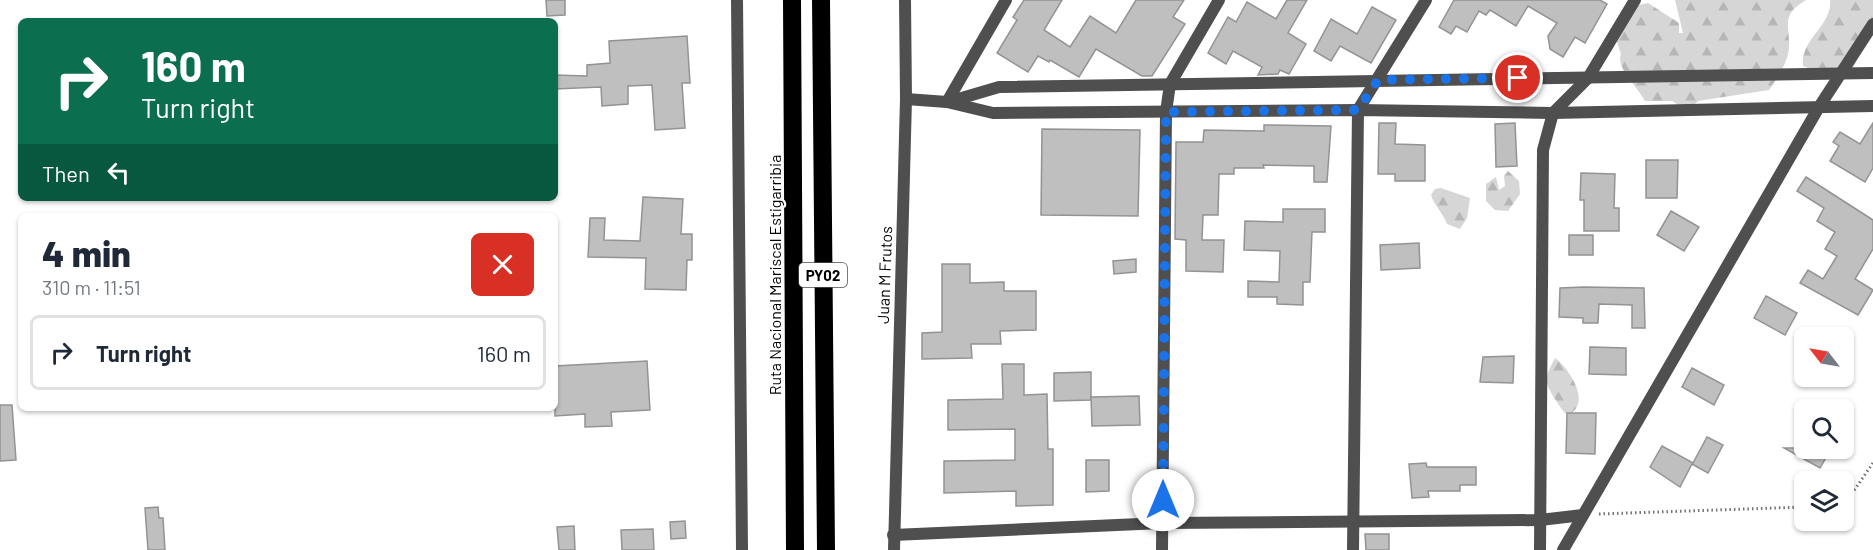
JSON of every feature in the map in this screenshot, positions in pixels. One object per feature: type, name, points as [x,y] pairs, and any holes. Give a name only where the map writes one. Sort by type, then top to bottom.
[{"type":"highway","name":"Ruta Nacional Mariscal Estigarribia","points":[[792,0],[795,550]]},
{"type":"highway","name":"PY02","points":[[821,0],[826,550]]},
{"type":"street","points":[[737,0],[742,550]]},
{"type":"street","name":"Juan M Frutos","points":[[894,550],[906,99],[905,0]]},
{"type":"street","points":[[947,102],[1006,0]]},
{"type":"street","points":[[1162,550],[1166,112],[1170,84],[1219,0]]},
{"type":"street","points":[[1353,550],[1358,110],[1426,0]]},
{"type":"street","points":[[1540,550],[1544,150],[1553,113],[1588,78],[1635,0]]},
{"type":"street","points":[[1563,550],[1840,72],[1873,24]]},
{"type":"street","points":[[947,102],[999,87],[1873,73]]},
{"type":"street","points":[[906,99],[947,102],[993,113],[1358,110],[1553,113],[1873,106]]},
{"type":"street","points":[[893,535],[1162,523],[1540,520],[1583,515]]},
{"type":"path","points":[[1854,491],[1873,463]]},
{"type":"path","points":[[1583,515],[1794,507]]},
{"type":"green space","points":[[1675,0],[1806,0],[1789,16],[1787,59],[1769,90],[1698,101],[1682,107],[1672,101],[1645,101],[1621,65],[1621,54],[1616,39],[1635,6],[1648,3],[1679,23],[1679,33],[1683,33]]},
{"type":"green space","points":[[1830,0],[1873,0],[1873,35],[1848,75],[1829,76],[1803,66],[1806,48],[1827,17]]},
{"type":"green space","points":[[1508,171],[1519,181],[1520,194],[1508,211],[1495,210],[1486,201],[1486,184],[1496,177],[1499,190],[1505,186],[1504,176]]},
{"type":"green space","points":[[1441,188],[1470,198],[1467,218],[1460,229],[1447,224],[1432,199],[1431,195],[1435,189]]},
{"type":"green space","points":[[1555,358],[1572,378],[1579,395],[1575,410],[1568,415],[1562,410],[1547,383],[1547,375]]},
{"type":"building","points":[[546,0],[565,0],[565,15],[547,16]]},
{"type":"building","points":[[1024,0],[1062,0],[1044,30],[1070,47],[1090,16],[1116,33],[1136,0],[1184,0],[1173,17],[1185,24],[1152,76],[1142,76],[1096,49],[1079,77],[1050,60],[1049,62],[1038,56],[1028,72],[997,53],[1017,20],[1013,17]]},
{"type":"building","points":[[1287,0],[1307,0],[1288,33],[1306,44],[1289,74],[1280,70],[1278,74],[1258,75],[1262,67],[1233,51],[1226,64],[1208,53],[1228,17],[1236,22],[1247,2],[1276,19]]},
{"type":"building","points":[[1454,0],[1600,0],[1607,4],[1585,43],[1575,37],[1563,57],[1550,49],[1548,36],[1557,23],[1528,6],[1516,26],[1490,10],[1486,15],[1479,11],[1467,32],[1456,26],[1451,34],[1439,27]]},
{"type":"building","points":[[1372,7],[1396,20],[1371,63],[1340,46],[1331,61],[1314,51],[1331,19],[1357,34]]},
{"type":"building","points":[[687,36],[690,83],[682,83],[685,128],[655,130],[652,85],[628,86],[628,104],[602,106],[601,87],[558,89],[558,75],[587,76],[587,65],[610,63],[609,41]]},
{"type":"building","points":[[1379,123],[1396,123],[1395,144],[1425,145],[1425,181],[1395,181],[1395,174],[1378,174]]},
{"type":"building","points":[[1515,123],[1517,166],[1496,167],[1495,124]]},
{"type":"building","points":[[1873,123],[1873,168],[1865,182],[1830,161],[1839,146],[1833,142],[1840,132],[1860,144]]},
{"type":"building","points":[[1264,125],[1331,126],[1327,182],[1314,182],[1314,166],[1263,165],[1264,168],[1234,168],[1234,174],[1219,174],[1218,215],[1203,215],[1202,240],[1224,240],[1223,272],[1186,271],[1186,240],[1175,239],[1176,142],[1203,142],[1204,130],[1264,131]]},
{"type":"building","points":[[1042,129],[1140,130],[1138,216],[1041,215]]},
{"type":"building","points":[[1646,160],[1678,160],[1677,198],[1646,198]]},
{"type":"building","points":[[1581,173],[1615,174],[1614,208],[1619,208],[1619,231],[1584,231],[1584,200],[1580,200]]},
{"type":"building","points":[[1806,177],[1873,220],[1873,249],[1855,279],[1873,290],[1858,315],[1800,283],[1808,270],[1823,279],[1837,256],[1825,249],[1835,232],[1817,221],[1824,208],[1797,191]]},
{"type":"building","points":[[643,197],[683,199],[681,234],[692,234],[692,260],[687,260],[686,290],[645,289],[646,258],[588,257],[590,218],[605,218],[604,240],[640,241]]},
{"type":"building","points":[[1283,209],[1325,209],[1325,232],[1312,232],[1310,282],[1303,282],[1303,305],[1277,304],[1277,297],[1248,297],[1248,281],[1279,282],[1280,251],[1244,250],[1245,221],[1283,222]]},
{"type":"building","points":[[1671,211],[1699,227],[1684,251],[1657,235]]},
{"type":"building","points":[[1569,235],[1593,235],[1593,255],[1569,255]]},
{"type":"building","points":[[1419,243],[1420,268],[1381,270],[1380,245]]},
{"type":"building","points":[[1136,259],[1136,272],[1114,274],[1113,261]]},
{"type":"building","points":[[942,264],[970,264],[970,283],[1004,282],[1004,291],[1036,291],[1036,330],[1000,331],[1001,344],[971,344],[972,358],[922,359],[922,333],[942,332]]},
{"type":"building","points":[[1560,288],[1644,288],[1645,328],[1632,328],[1632,305],[1599,304],[1598,323],[1583,323],[1583,318],[1559,317]]},
{"type":"building","points":[[1766,296],[1797,313],[1785,335],[1754,318]]},
{"type":"building","points":[[1590,347],[1626,348],[1626,375],[1589,374]]},
{"type":"building","points":[[1514,356],[1513,383],[1480,382],[1483,357]]},
{"type":"building","points":[[647,361],[650,410],[611,412],[612,426],[585,427],[585,414],[555,416],[555,411],[558,411],[558,366]]},
{"type":"building","points":[[1002,364],[1024,364],[1024,395],[1047,394],[1048,449],[1053,449],[1053,505],[1016,506],[1016,491],[944,493],[944,461],[1015,460],[1015,429],[948,430],[948,400],[1003,399]]},
{"type":"building","points":[[1692,368],[1724,385],[1714,405],[1682,387]]},
{"type":"building","points":[[1091,372],[1091,400],[1054,401],[1054,373]]},
{"type":"building","points":[[1139,396],[1140,425],[1092,426],[1091,397]]},
{"type":"building","points":[[0,405],[12,405],[16,460],[0,461]]},
{"type":"building","points":[[1567,413],[1596,413],[1595,454],[1566,453]]},
{"type":"building","points":[[1707,437],[1723,445],[1708,473],[1692,464],[1680,487],[1650,467],[1662,446],[1693,463]]},
{"type":"building","points":[[1784,448],[1794,448],[1794,454]]},
{"type":"building","points":[[1804,459],[1825,459],[1820,468]]},
{"type":"building","points":[[1086,460],[1109,460],[1109,491],[1086,492]]},
{"type":"building","points":[[1426,463],[1427,467],[1476,467],[1476,485],[1460,485],[1460,491],[1428,491],[1429,497],[1412,498],[1409,464]]},
{"type":"building","points":[[158,507],[159,518],[163,518],[165,550],[148,550],[145,508]]},
{"type":"building","points":[[685,521],[686,538],[671,539],[670,522]]},
{"type":"building","points":[[574,526],[575,550],[559,550],[557,527]]},
{"type":"building","points":[[653,529],[654,550],[622,550],[621,530]]},
{"type":"building","points":[[1365,534],[1389,534],[1389,550],[1366,550]]},
{"type":"route","points":[[1163,500],[1166,112],[1358,110],[1378,80],[1518,78]]}]
